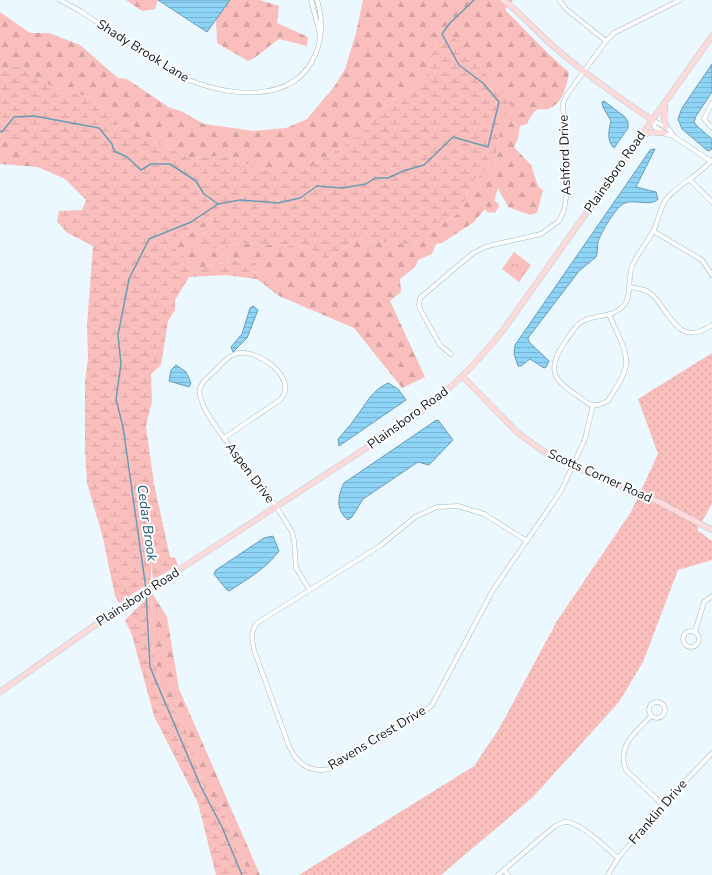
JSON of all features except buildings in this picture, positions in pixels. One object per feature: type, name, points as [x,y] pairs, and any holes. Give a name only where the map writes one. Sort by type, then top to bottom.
[{"type":"street","name":"Shady Brook Lane","points":[[60,0],[80,11],[182,77],[214,89],[256,93],[282,88],[296,79],[309,66],[314,58],[321,37],[323,25],[317,0]]},
{"type":"street","points":[[311,0],[321,37]]},
{"type":"street","points":[[503,0],[522,16],[551,45],[584,72],[652,120],[655,127],[665,130],[712,161],[668,197],[661,209],[653,231],[633,264],[625,303],[621,309],[610,314],[589,319],[577,325],[554,359],[554,372],[557,380],[589,404],[593,405],[608,401],[625,370],[625,355],[610,314]]},
{"type":"street","points":[[560,0],[566,9],[606,41]]},
{"type":"street","name":"Ashford Drive","points":[[451,354],[440,345],[419,305],[422,295],[453,269],[481,249],[542,234],[559,221],[564,210],[567,191],[563,104],[566,96],[606,41],[620,30],[680,0]]},
{"type":"street","name":"Plainsboro Road","points":[[0,692],[83,633],[414,417],[462,376],[512,318],[712,36]]},
{"type":"street","points":[[665,130],[664,109],[666,101]]},
{"type":"street","points":[[712,103],[704,119],[712,128]]},
{"type":"street","points":[[640,137],[650,132],[665,130]]},
{"type":"street","points":[[690,180],[712,202]]},
{"type":"street","points":[[653,231],[702,260],[712,275]]},
{"type":"street","points":[[629,287],[640,288],[654,296],[674,324],[680,329],[689,332],[700,332],[712,325]]},
{"type":"street","name":"Aspen Drive","points":[[224,438],[276,403],[285,394],[286,381],[282,375],[266,362],[248,353],[235,354],[228,358],[201,386],[200,398],[224,438],[276,507]]},
{"type":"street","name":"Scotts Corner Road","points":[[462,376],[518,433],[543,451],[573,466],[659,502],[712,530]]},
{"type":"street","name":"Ravens Crest Drive","points":[[527,541],[484,514],[458,506],[437,507],[415,517],[380,546],[257,623],[251,636],[254,650],[293,754],[297,760],[306,767],[323,771],[335,767],[424,712],[432,705],[493,590],[527,541],[561,491],[585,439],[593,405]]},
{"type":"street","points":[[276,507],[292,532],[296,568],[309,590]]},
{"type":"street","points":[[695,632],[704,602],[712,596]]},
{"type":"street","points":[[689,631],[695,632],[699,638],[698,644],[692,648],[686,646],[683,640],[684,635],[689,631]]},
{"type":"street","points":[[653,702],[661,702],[665,708],[664,713],[658,718],[651,716],[648,712],[650,705],[653,702]]},
{"type":"street","points":[[651,716],[625,744],[622,753],[623,762],[626,770],[663,805]]},
{"type":"street","name":"Franklin Drive","points":[[608,875],[618,858],[663,805],[712,754]]},
{"type":"street","points":[[498,875],[555,826],[563,822],[574,824],[584,830],[618,858]]},
{"type":"street","points":[[504,870],[508,875]]},
{"type":"green space","points":[[126,0],[158,0],[155,9],[142,11]]},
{"type":"green space","points":[[229,0],[260,0],[279,6],[277,23],[308,37],[307,46],[279,39],[248,61],[217,43],[216,19]]},
{"type":"green space","points":[[363,0],[513,0],[505,10],[544,50],[569,72],[567,83],[561,99],[553,107],[535,111],[527,124],[520,126],[518,139],[514,147],[531,165],[538,186],[543,190],[537,213],[530,215],[508,207],[498,188],[494,201],[498,203],[499,206],[495,213],[487,212],[485,209],[474,222],[442,243],[436,244],[432,254],[418,260],[415,267],[400,279],[401,292],[390,301],[425,377],[402,388],[354,328],[279,296],[256,263],[240,259],[197,269],[165,239],[190,234],[209,217],[213,221],[197,242],[205,251],[241,243],[308,247],[326,260],[357,239],[410,245],[459,213],[474,180],[495,164],[502,117],[437,42],[426,76],[412,92],[389,101],[362,134],[306,170],[266,170],[223,156],[189,158],[129,128],[116,125],[92,98],[51,86],[18,66],[0,72],[0,12],[30,33],[49,33],[80,45],[118,78],[127,79],[170,108],[181,111],[204,124],[254,131],[286,128],[307,119],[334,87],[345,69],[356,33]]},
{"type":"green space","points":[[455,38],[513,107],[502,117],[495,164],[474,180],[459,213],[410,245],[357,239],[326,260],[308,247],[241,243],[205,251],[197,242],[213,221],[209,217],[190,234],[165,239],[197,269],[240,259],[256,263],[279,296],[257,279],[225,275],[189,277],[175,300],[175,310],[168,321],[161,365],[151,374],[152,401],[146,426],[154,484],[170,557],[175,558],[178,565],[153,580],[151,561],[151,582],[119,603],[115,596],[103,538],[87,483],[85,450],[85,381],[88,359],[87,325],[93,246],[66,232],[57,221],[59,211],[82,210],[86,200],[65,179],[38,167],[18,143],[0,141],[0,72],[18,66],[51,86],[92,98],[116,125],[129,128],[189,158],[223,156],[266,170],[306,170],[362,134],[389,101],[412,92],[426,76],[437,42]]},
{"type":"green space","points":[[0,141],[18,143],[38,167],[0,164]]},
{"type":"green space","points":[[514,252],[531,265],[519,282],[502,269]]},
{"type":"green space","points":[[712,353],[712,504],[697,530],[712,541],[712,560],[678,570],[643,662],[619,702],[533,797],[441,875],[299,875],[474,766],[499,729],[557,621],[631,512],[658,454],[638,399]]},
{"type":"green space","points":[[152,593],[167,617],[179,689],[260,875],[249,875],[220,804],[208,796],[184,724],[162,692],[150,633]]},
{"type":"green space","points":[[152,593],[150,633],[162,692],[184,724],[208,796],[220,804],[249,875],[216,875],[198,803],[154,716],[132,635],[125,620]]},
{"type":"water","points":[[158,0],[230,0],[207,32]]},
{"type":"water","points":[[712,64],[712,92],[696,116],[694,122],[712,139],[712,149],[708,151],[682,129],[678,119],[682,108]]},
{"type":"water","points":[[604,101],[625,117],[628,122],[628,128],[614,148],[611,145],[609,138],[611,121],[603,107],[602,102]]},
{"type":"water","points":[[655,149],[636,187],[656,192],[658,199],[647,203],[625,203],[618,209],[609,220],[599,238],[596,257],[579,271],[528,338],[529,342],[549,361],[546,367],[544,368],[530,359],[521,366],[518,366],[514,354],[515,345],[650,150]]},
{"type":"water","points":[[253,306],[258,310],[247,338],[233,352],[231,347],[242,334],[250,308]]},
{"type":"water","points":[[176,365],[186,372],[191,383],[189,387],[169,381],[171,370]]},
{"type":"water","points":[[388,383],[398,389],[406,400],[339,446],[338,439],[378,389]]},
{"type":"water","points":[[438,420],[453,440],[429,465],[418,462],[363,499],[352,517],[348,520],[341,512],[339,507],[340,492],[344,483]]},
{"type":"water","points":[[273,536],[279,551],[269,563],[229,591],[227,590],[214,574],[216,570],[264,538]]},
{"type":"waterway","points":[[0,131],[2,132],[14,117],[34,116],[99,128],[112,144],[114,151],[127,157],[141,170],[151,164],[170,164],[196,181],[204,194],[218,204],[240,200],[278,203],[300,198],[317,186],[343,188],[366,184],[375,178],[388,178],[403,171],[424,165],[453,137],[488,147],[499,102],[483,83],[459,65],[442,34],[450,23],[474,0]]},
{"type":"waterway","name":"Cedar Brook","points":[[146,589],[123,427],[116,399],[121,364],[118,335],[129,279],[149,239],[191,222],[218,204]]},
{"type":"waterway","name":"Cedar Brook","points":[[146,593],[150,667],[201,787],[222,827],[242,875]]}]
